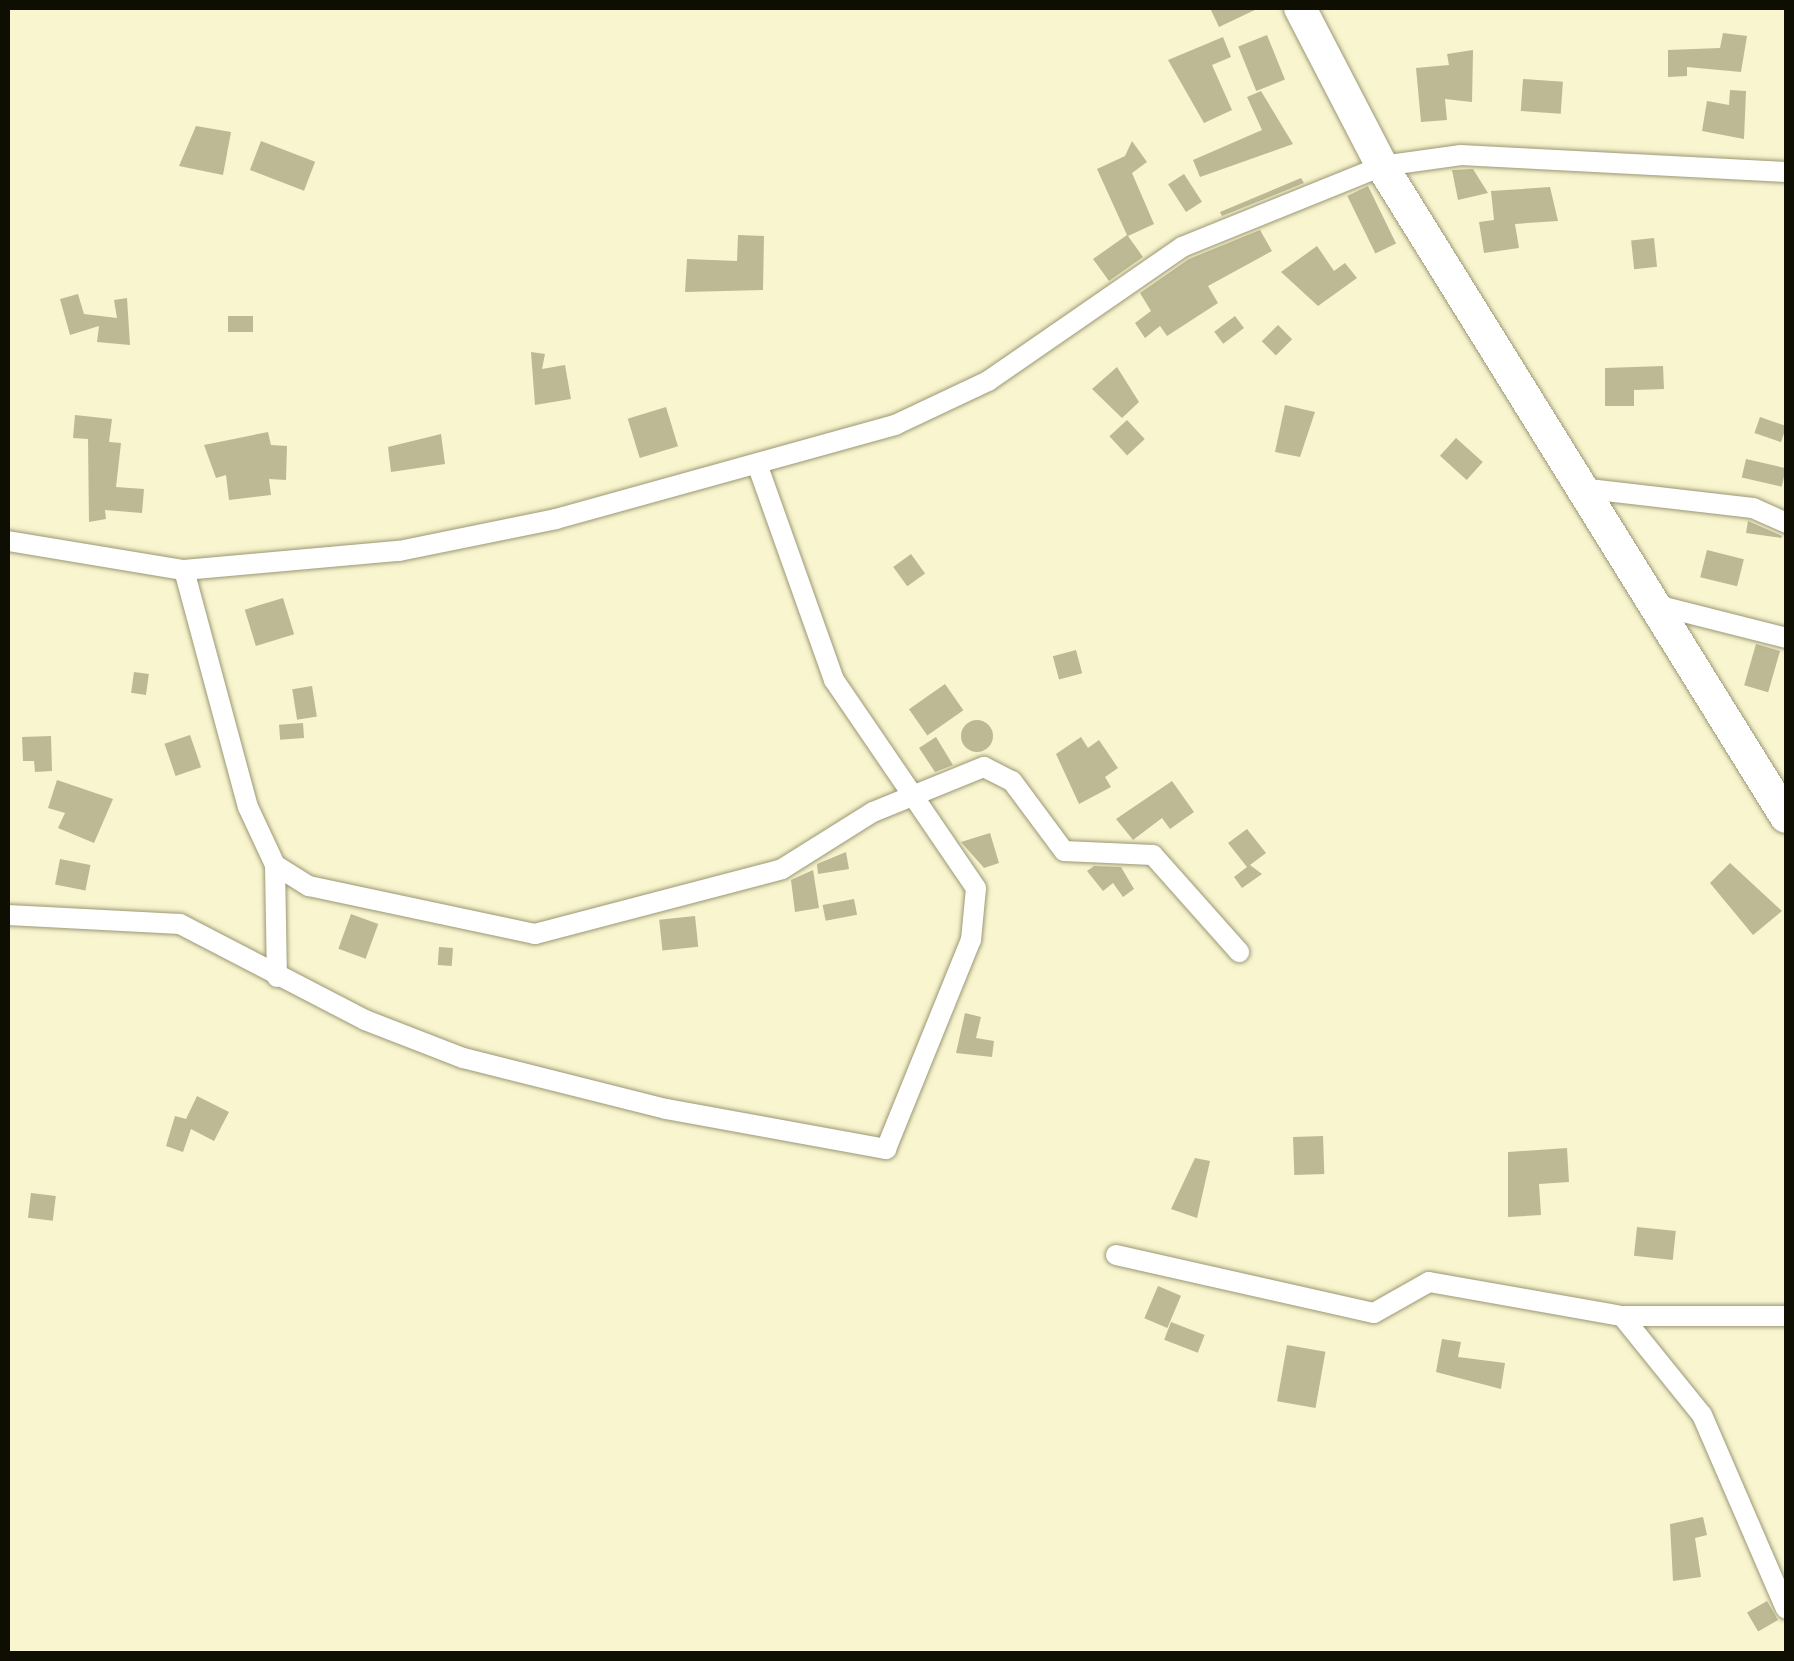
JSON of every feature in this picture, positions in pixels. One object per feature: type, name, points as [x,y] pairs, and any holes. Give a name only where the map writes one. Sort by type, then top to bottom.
[{"type":"main road","points":[[1300,8],[1382,166],[1786,817]]},
{"type":"street","points":[[8,541],[184,570],[399,551],[758,466],[941,406],[1182,247],[1382,166],[1480,156],[1786,172]]},
{"type":"street","points":[[8,915],[158,918],[277,977],[463,1058],[879,1153],[980,913],[976,888],[834,680],[758,466]]},
{"type":"street","points":[[1580,488],[1753,508],[1786,522]]},
{"type":"street","points":[[184,570],[248,807],[275,865],[277,977]]},
{"type":"street","points":[[1650,603],[1786,638]]},
{"type":"street","points":[[275,865],[309,886],[534,934],[758,878],[914,794],[999,770],[1064,850],[1153,855],[1239,952]]},
{"type":"street","points":[[1116,1254],[1374,1312],[1429,1282],[1622,1316],[1786,1316]]},
{"type":"street","points":[[1622,1316],[1702,1416],[1786,1609]]},
{"type":"building","points":[[1210,8],[1259,8],[1219,27]]},
{"type":"building","points":[[1723,33],[1747,36],[1741,72],[1687,67],[1687,76],[1668,77],[1668,50],[1720,48]]},
{"type":"building","points":[[1267,35],[1285,80],[1256,91],[1238,47]]},
{"type":"building","points":[[1223,37],[1231,57],[1212,65],[1232,110],[1204,123],[1168,60]]},
{"type":"building","points":[[1473,50],[1472,102],[1445,99],[1447,120],[1421,122],[1416,68],[1449,65],[1447,54]]},
{"type":"building","points":[[1523,79],[1563,82],[1561,114],[1521,111]]},
{"type":"building","points":[[1730,90],[1746,91],[1744,139],[1702,131],[1707,101],[1729,105]]},
{"type":"building","points":[[1261,91],[1293,144],[1200,177],[1193,160],[1262,130],[1247,97]]},
{"type":"building","points":[[196,126],[231,132],[223,175],[179,166]]},
{"type":"building","points":[[261,141],[315,162],[304,191],[250,170]]},
{"type":"building","points":[[1132,141],[1147,162],[1132,173],[1154,224],[1128,236],[1143,257],[1109,281],[1093,259],[1127,235],[1097,169],[1125,156]]},
{"type":"building","points":[[1473,169],[1488,193],[1458,200],[1452,170]]},
{"type":"building","points":[[1184,174],[1202,202],[1186,212],[1168,184]]},
{"type":"building","points":[[1301,178],[1304,183],[1222,216],[1220,212]]},
{"type":"building","points":[[1368,186],[1396,244],[1375,254],[1347,196]]},
{"type":"building","points":[[1550,187],[1558,221],[1515,224],[1519,248],[1484,253],[1479,222],[1494,220],[1491,191]]},
{"type":"building","points":[[1260,230],[1272,251],[1208,286],[1218,303],[1167,336],[1160,326],[1145,338],[1135,323],[1151,311],[1140,293],[1189,259]]},
{"type":"building","points":[[738,235],[764,236],[763,290],[685,292],[687,259],[737,261]]},
{"type":"building","points":[[1654,238],[1657,267],[1634,269],[1631,240]]},
{"type":"building","points":[[1317,246],[1334,271],[1345,263],[1357,278],[1318,306],[1281,272]]},
{"type":"building","points":[[78,294],[84,314],[117,318],[114,300],[127,298],[130,345],[97,342],[99,326],[70,335],[60,299]]},
{"type":"building","points":[[228,316],[253,316],[253,332],[228,332]]},
{"type":"building","points":[[1235,316],[1244,328],[1223,344],[1214,332]]},
{"type":"building","points":[[1278,325],[1292,339],[1276,355],[1262,341]]},
{"type":"building","points":[[531,352],[545,354],[542,369],[565,365],[571,399],[535,405]]},
{"type":"building","points":[[1663,366],[1664,389],[1634,390],[1634,406],[1605,406],[1605,368]]},
{"type":"building","points":[[1117,367],[1139,402],[1122,418],[1092,389]]},
{"type":"building","points":[[1285,405],[1315,412],[1300,457],[1275,452]]},
{"type":"building","points":[[666,407],[678,446],[640,458],[628,419]]},
{"type":"building","points":[[75,415],[112,419],[109,442],[121,443],[116,487],[144,489],[142,513],[105,510],[106,519],[89,522],[88,439],[73,438]]},
{"type":"building","points":[[1760,417],[1786,426],[1781,442],[1754,433]]},
{"type":"building","points":[[1127,420],[1145,439],[1127,455],[1109,436]]},
{"type":"building","points":[[268,432],[271,445],[287,446],[286,480],[269,479],[271,495],[229,500],[226,475],[216,478],[204,445]]},
{"type":"building","points":[[441,434],[445,464],[391,472],[388,447]]},
{"type":"building","points":[[1456,438],[1483,462],[1467,480],[1440,456]]},
{"type":"building","points":[[1746,459],[1786,468],[1782,487],[1742,478]]},
{"type":"building","points":[[1748,521],[1782,536],[1746,533]]},
{"type":"building","points":[[1707,550],[1744,559],[1737,586],[1700,577]]},
{"type":"building","points":[[911,554],[925,573],[907,586],[893,567]]},
{"type":"building","points":[[283,598],[294,634],[256,646],[245,610]]},
{"type":"building","points":[[1756,644],[1780,651],[1768,692],[1744,685]]},
{"type":"building","points":[[1076,650],[1082,673],[1059,679],[1053,656]]},
{"type":"building","points":[[134,672],[149,674],[146,695],[131,693]]},
{"type":"building","points":[[945,684],[963,710],[927,735],[909,709]]},
{"type":"building","points":[[312,686],[317,717],[297,720],[292,689]]},
{"type":"building","points":[[977,720],[988,725],[993,736],[988,747],[977,752],[966,747],[961,736],[966,725]]},
{"type":"building","points":[[303,723],[304,738],[280,740],[279,725]]},
{"type":"building","points":[[190,735],[201,767],[176,776],[164,744]]},
{"type":"building","points":[[51,736],[52,771],[35,772],[34,761],[23,761],[22,737]]},
{"type":"building","points":[[936,737],[953,765],[935,772],[919,748]]},
{"type":"building","points":[[1081,737],[1088,748],[1099,740],[1118,768],[1105,777],[1111,787],[1079,804],[1056,754]]},
{"type":"building","points":[[57,780],[113,799],[94,843],[58,828],[65,813],[48,808]]},
{"type":"building","points":[[1172,781],[1194,812],[1170,829],[1162,818],[1133,840],[1116,819]]},
{"type":"building","points":[[1247,829],[1266,853],[1250,865],[1262,874],[1242,888],[1234,877],[1247,867],[1228,843]]},
{"type":"building","points":[[990,833],[999,863],[984,868],[961,842]]},
{"type":"building","points":[[846,852],[849,869],[818,874],[817,864]]},
{"type":"building","points":[[60,859],[90,865],[85,890],[55,885]]},
{"type":"building","points":[[1730,863],[1782,911],[1753,935],[1710,883]]},
{"type":"building","points":[[1094,866],[1121,867],[1134,889],[1123,897],[1113,883],[1103,891],[1087,871]]},
{"type":"building","points":[[813,870],[819,908],[795,912],[791,880]]},
{"type":"building","points":[[854,899],[857,915],[826,921],[823,905]]},
{"type":"building","points":[[351,914],[378,924],[366,959],[338,949]]},
{"type":"building","points":[[695,916],[698,947],[662,951],[659,920]]},
{"type":"building","points":[[439,947],[453,948],[452,966],[438,965]]},
{"type":"building","points":[[965,1013],[981,1017],[976,1038],[994,1041],[992,1057],[956,1053]]},
{"type":"building","points":[[197,1096],[229,1112],[214,1141],[191,1129],[183,1152],[166,1146],[175,1116],[186,1119]]},
{"type":"building","points":[[1323,1136],[1324,1174],[1294,1175],[1293,1137]]},
{"type":"building","points":[[1567,1148],[1569,1182],[1539,1184],[1541,1215],[1508,1217],[1508,1152]]},
{"type":"building","points":[[1195,1158],[1210,1161],[1197,1218],[1171,1209]]},
{"type":"building","points":[[31,1193],[56,1196],[53,1221],[28,1218]]},
{"type":"building","points":[[1637,1227],[1676,1231],[1673,1260],[1634,1256]]},
{"type":"building","points":[[1158,1286],[1181,1296],[1167,1328],[1144,1318]]},
{"type":"building","points":[[1171,1322],[1205,1335],[1198,1353],[1164,1340]]},
{"type":"building","points":[[1442,1339],[1461,1342],[1458,1357],[1505,1363],[1501,1389],[1436,1372]]},
{"type":"building","points":[[1287,1345],[1325,1352],[1316,1408],[1277,1401]]},
{"type":"building","points":[[1703,1517],[1707,1535],[1695,1538],[1701,1577],[1673,1581],[1670,1524]]},
{"type":"building","points":[[1767,1601],[1778,1620],[1758,1632],[1747,1612]]}]
